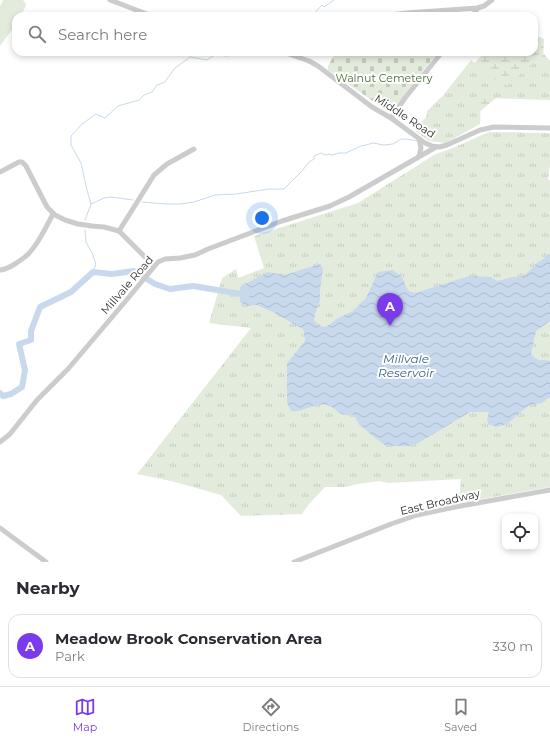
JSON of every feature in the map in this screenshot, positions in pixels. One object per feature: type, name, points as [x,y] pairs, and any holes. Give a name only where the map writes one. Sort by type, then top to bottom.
[{"type":"street","points":[[110,0],[142,12]]},
{"type":"street","points":[[421,12],[478,8],[484,6],[492,0]]},
{"type":"street","points":[[475,12],[478,8]]},
{"type":"street","name":"Middle Road","points":[[293,56],[318,66],[372,107],[391,118],[428,145],[436,147],[447,145],[480,130],[494,127],[550,128]]},
{"type":"street","points":[[391,118],[404,98],[439,56]]},
{"type":"street","points":[[419,139],[421,148],[419,156]]},
{"type":"street","name":"Millvale Road","points":[[0,442],[10,434],[37,400],[68,369],[154,266],[161,260],[195,255],[208,248],[282,221],[330,206],[349,197],[436,147]]},
{"type":"street","points":[[119,231],[154,175],[167,164],[194,149]]},
{"type":"street","points":[[0,172],[21,162],[24,164],[47,207],[53,214],[78,224],[104,227],[119,231],[154,266]]},
{"type":"street","points":[[0,270],[3,270],[25,257],[30,252],[53,214]]},
{"type":"street","name":"East Broadway","points":[[294,562],[417,515],[550,490]]},
{"type":"street","points":[[0,528],[46,562]]},
{"type":"green space","points":[[3,0],[23,0],[26,4],[22,12],[12,12],[12,30],[0,46],[0,6]]},
{"type":"green space","points":[[538,37],[544,39],[543,63],[503,92],[477,114],[425,125],[427,111],[440,98],[454,98],[461,80],[481,56],[538,56]]},
{"type":"green space","points":[[544,54],[550,60],[550,100],[481,98],[480,124],[446,143],[429,141],[415,131],[471,60],[505,87]]},
{"type":"green space","name":"Walnut Cemetery","points":[[334,56],[435,56],[391,112],[387,111],[328,70],[328,66]]},
{"type":"green space","points":[[489,132],[550,133],[550,166],[548,180],[550,180],[550,487],[459,503],[461,479],[388,483],[379,481],[347,487],[325,487],[302,514],[241,516],[221,495],[175,482],[137,474],[251,328],[209,323],[222,278],[236,269],[238,278],[264,268],[254,236],[358,203],[434,155]]},
{"type":"water","name":"Millvale Reservoir","points":[[550,254],[550,321],[536,331],[531,354],[538,360],[550,361],[550,397],[542,403],[528,406],[507,424],[497,427],[488,424],[487,420],[489,412],[470,412],[420,442],[410,446],[386,446],[359,424],[353,414],[341,414],[327,405],[322,404],[291,411],[287,403],[287,363],[305,341],[303,329],[257,305],[247,306],[240,302],[240,287],[267,272],[285,275],[319,264],[323,269],[320,301],[314,320],[318,325],[325,327],[336,319],[353,311],[366,298],[378,272],[393,270],[401,276],[407,289],[415,293],[469,276],[490,277],[498,281],[524,276],[537,263]]},
{"type":"waterway","points":[[316,12],[322,5],[324,7],[334,0]]},
{"type":"waterway","points":[[85,220],[91,204],[81,163],[71,145],[71,136],[82,124],[96,114],[105,118],[118,106],[139,100],[144,95],[152,92],[157,85],[165,82],[174,69],[190,57],[207,60],[213,56]]},
{"type":"waterway","points":[[142,202],[180,204],[194,202],[215,195],[236,194],[269,189],[284,189],[309,162],[314,159],[314,156],[321,153],[325,155],[346,153],[361,146],[373,143],[384,145],[393,144],[401,139],[417,141]]},
{"type":"waterway","points":[[91,204],[104,198],[111,197],[133,200]]},
{"type":"waterway","points":[[85,230],[86,242],[96,264],[93,272]]},
{"type":"waterway","points":[[0,393],[3,396],[11,394],[22,387],[25,370],[19,344],[31,340],[31,331],[40,307],[71,292],[93,272],[112,274],[134,271],[155,284],[170,289],[193,286],[247,295]]},
{"type":"place","name":"Meadow Brook Conservation Area","points":[[390,326]]}]
